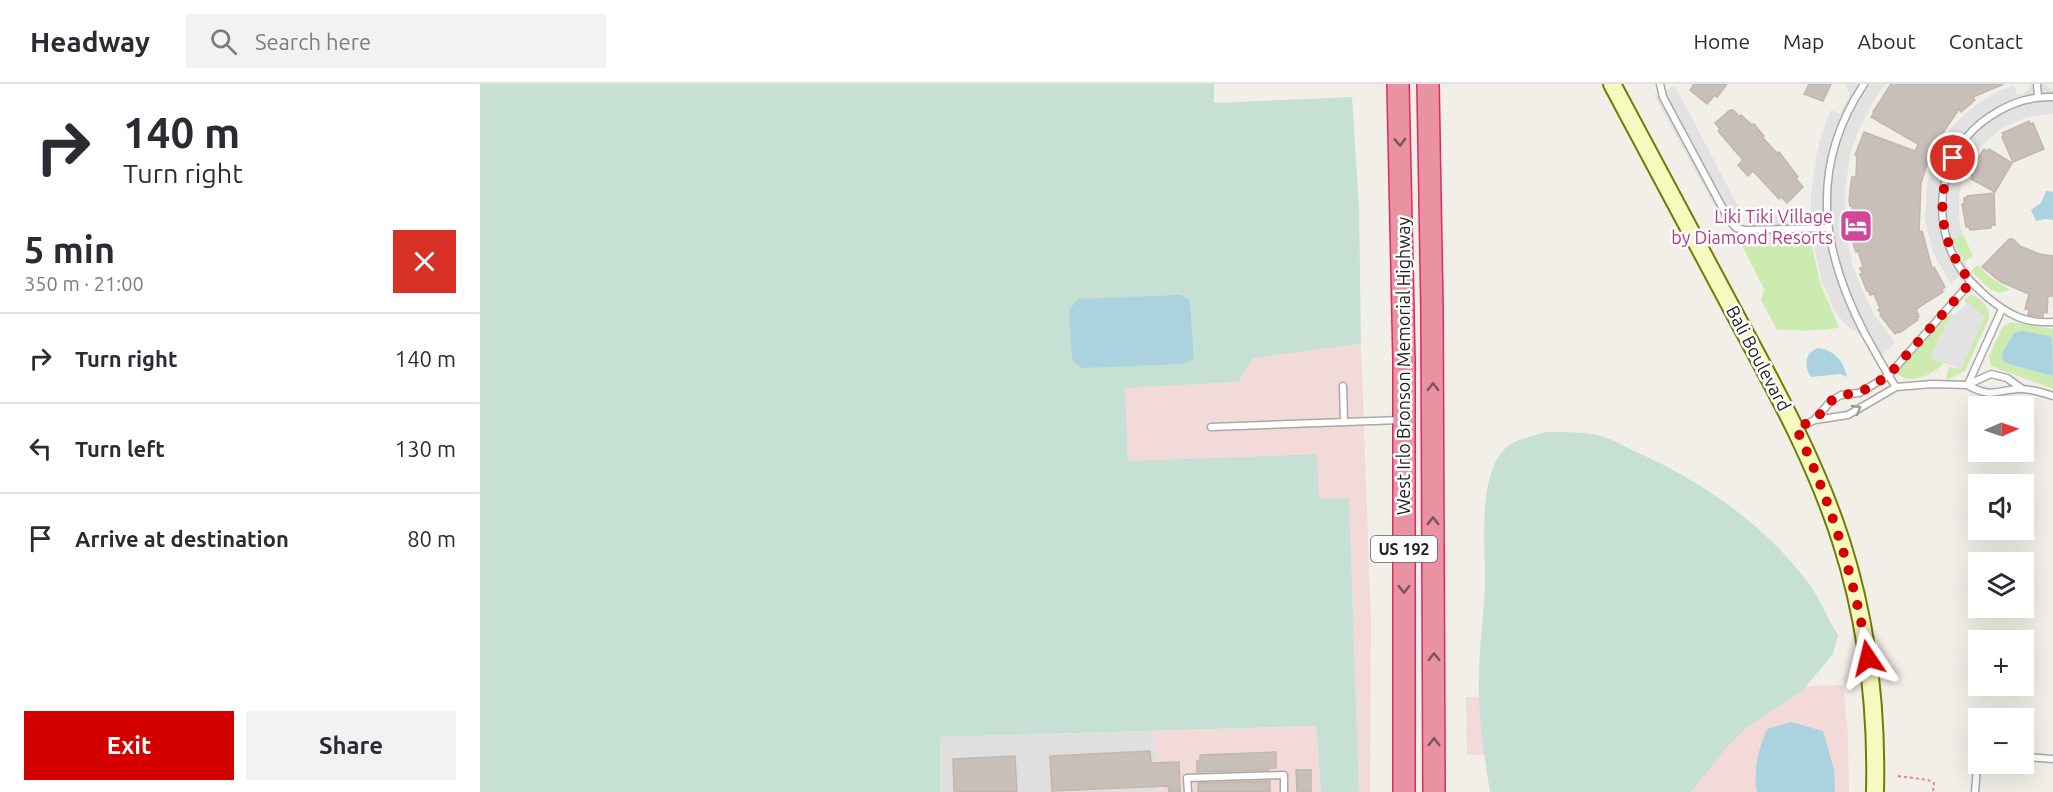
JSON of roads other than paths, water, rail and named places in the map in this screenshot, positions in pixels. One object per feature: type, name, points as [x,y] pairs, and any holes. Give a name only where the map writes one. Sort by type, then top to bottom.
[{"type":"highway","name":"West Irlo Bronson Memorial Highway","points":[[1398,84],[1404,362],[1404,792]]},
{"type":"highway","name":"West Irlo Bronson Memorial Highway","points":[[1428,84],[1431,183],[1434,792]]},
{"type":"highway","points":[[1404,362],[1415,400],[1424,413],[1433,419]]},
{"type":"highway","points":[[1404,420],[1421,441],[1433,488]]},
{"type":"street","name":"Bali Boulevard","points":[[1612,84],[1796,428],[1817,474],[1842,543],[1861,619],[1868,658],[1874,720],[1875,792]]},
{"type":"lane","points":[[1660,84],[1663,97],[1729,220],[1736,228],[1745,230],[1828,228]]},
{"type":"lane","points":[[1864,84],[1842,125],[1834,152],[1828,179],[1828,228],[1834,260],[1844,290],[1888,376],[1896,387]]},
{"type":"lane","points":[[2037,84],[2038,97]]},
{"type":"lane","points":[[2053,97],[2038,97],[2010,105],[1984,120],[1967,136],[1948,170],[1941,206],[1944,232],[1957,263],[1971,282],[2002,309],[2018,318],[2053,322]]},
{"type":"lane","points":[[1815,420],[1831,401],[1841,395],[1859,393],[1888,376],[1971,282]]},
{"type":"lane","points":[[1967,385],[2002,309]]},
{"type":"lane","points":[[1967,385],[1991,374],[2007,378],[2021,388],[2053,396]]},
{"type":"lane","points":[[1796,428],[1815,420],[1848,415],[1896,387],[1932,384],[1967,385],[1979,391],[1995,394],[2021,388]]},
{"type":"lane","points":[[1342,386],[1344,421]]},
{"type":"lane","points":[[1211,428],[1404,420]]},
{"type":"lane","points":[[2034,758],[2053,759]]},
{"type":"lane","points":[[1975,792],[1976,774]]},
{"type":"lane","points":[[1188,792],[1187,778],[1284,775],[1284,792]]},
{"type":"water","points":[[2046,191],[2053,192],[2053,220],[2036,221],[2031,210],[2041,203]]},
{"type":"water","points":[[1180,295],[1190,300],[1194,358],[1183,364],[1082,368],[1072,360],[1069,310],[1078,299]]},
{"type":"water","points":[[2022,331],[2052,338],[2053,376],[2005,363],[2002,357],[2003,351],[2014,333]]},
{"type":"water","points":[[1818,348],[1829,351],[1837,357],[1847,377],[1840,374],[1811,377],[1807,369],[1807,360],[1810,353]]},
{"type":"water","points":[[1791,722],[1823,731],[1834,769],[1835,792],[1757,792],[1757,760],[1767,729]]},
{"type":"place","name":"Liki Tiki Village by Diamond Resorts","points":[[1856,226]]}]
